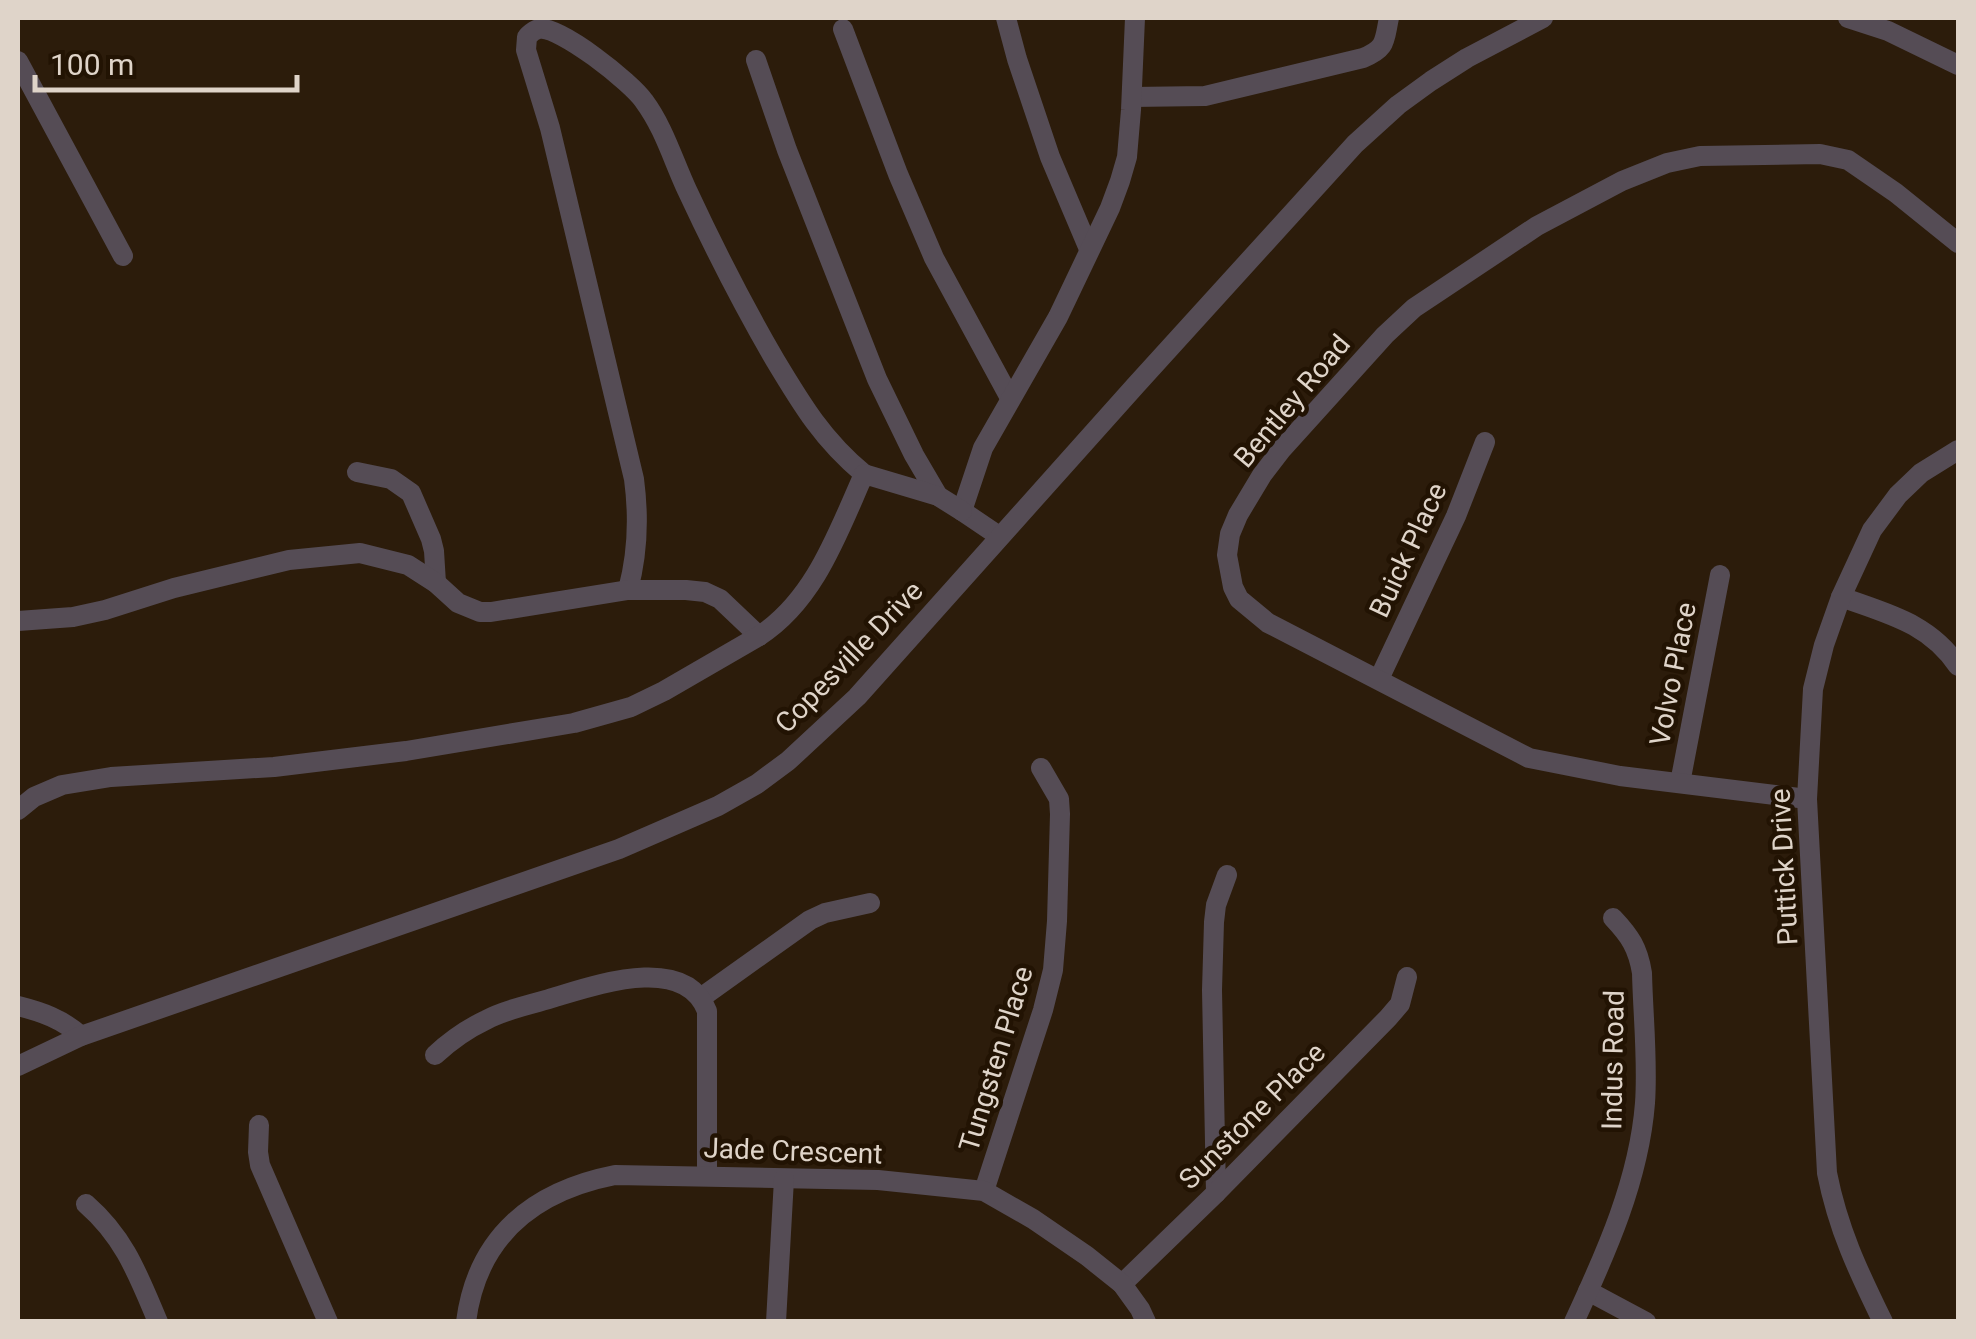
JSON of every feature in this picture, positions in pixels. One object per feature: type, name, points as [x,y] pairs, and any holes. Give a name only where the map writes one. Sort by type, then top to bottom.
[{"type":"street","points":[[513,18],[530,33]]},
{"type":"street","points":[[1006,18],[1050,157],[1089,249]]},
{"type":"street","points":[[962,510],[983,448],[1058,317],[1120,180],[1132,97],[1135,18]]},
{"type":"street","points":[[1132,97],[1205,96],[1362,58],[1382,47],[1388,18]]},
{"type":"street","name":"Copesville Drive","points":[[18,1066],[81,1036],[552,874],[718,806],[757,784],[788,761],[856,697],[1356,144],[1431,81],[1543,18]]},
{"type":"street","points":[[1848,18],[1888,30],[1958,64]]},
{"type":"street","points":[[628,590],[635,564],[638,514],[634,479],[550,128],[526,50],[526,37],[542,29],[566,37],[642,98],[666,139],[760,334],[820,431],[864,474],[938,496],[999,536]]},
{"type":"street","points":[[843,29],[934,258],[1010,398]]},
{"type":"street","points":[[756,60],[877,379],[938,496]]},
{"type":"street","points":[[18,61],[123,256]]},
{"type":"street","name":"Bentley Road","points":[[1807,798],[1620,776],[1529,758],[1251,611],[1233,586],[1227,555],[1230,534],[1262,475],[1282,448],[1385,334],[1414,308],[1537,226],[1622,181],[1667,163],[1700,156],[1820,154],[1848,160],[1958,243]]},
{"type":"street","name":"Buick Place","points":[[1379,679],[1456,516],[1485,442]]},
{"type":"street","name":"Puttick Drive","points":[[1884,1322],[1842,1236],[1827,1173],[1807,798],[1812,689],[1841,597],[1872,530],[1898,494],[1921,473],[1958,450]]},
{"type":"street","points":[[357,472],[391,480],[410,494],[431,539],[436,583]]},
{"type":"street","points":[[18,810],[34,797],[62,785],[406,751],[574,723],[631,707],[664,692],[772,628],[802,595],[830,552],[864,474]]},
{"type":"street","points":[[18,621],[73,617],[174,588],[308,557],[360,553],[408,566],[458,602],[480,612],[628,590],[705,592],[720,599],[759,636]]},
{"type":"street","name":"Volvo Place","points":[[1680,783],[1720,575]]},
{"type":"street","points":[[1841,597],[1915,624],[1940,644],[1958,666]]},
{"type":"street","name":"Tungsten Place","points":[[984,1191],[1044,1010],[1053,970],[1060,814],[1059,798],[1041,768]]},
{"type":"street","points":[[1216,1193],[1214,922],[1226,875]]},
{"type":"street","points":[[702,998],[810,920],[870,903]]},
{"type":"street","name":"Indus Road","points":[[1574,1322],[1628,1186],[1645,1103],[1639,953],[1633,940],[1612,918]]},
{"type":"street","points":[[435,1055],[452,1039],[487,1019],[590,987],[658,977],[686,986],[702,998],[707,1011],[707,1175]]},
{"type":"street","name":"Sunstone Place","points":[[1122,1284],[1388,1018],[1400,1004],[1407,977]]},
{"type":"street","points":[[18,1006],[52,1017],[81,1036]]},
{"type":"street","points":[[259,1124],[260,1166],[328,1322]]},
{"type":"street","name":"Jade Crescent","points":[[466,1322],[480,1267],[497,1240],[536,1205],[573,1186],[616,1175],[904,1182],[984,1191],[1060,1237],[1122,1284],[1146,1322]]},
{"type":"street","points":[[776,1322],[784,1179]]},
{"type":"street","points":[[86,1204],[121,1241],[158,1322]]},
{"type":"street","points":[[1588,1291],[1646,1322]]}]
